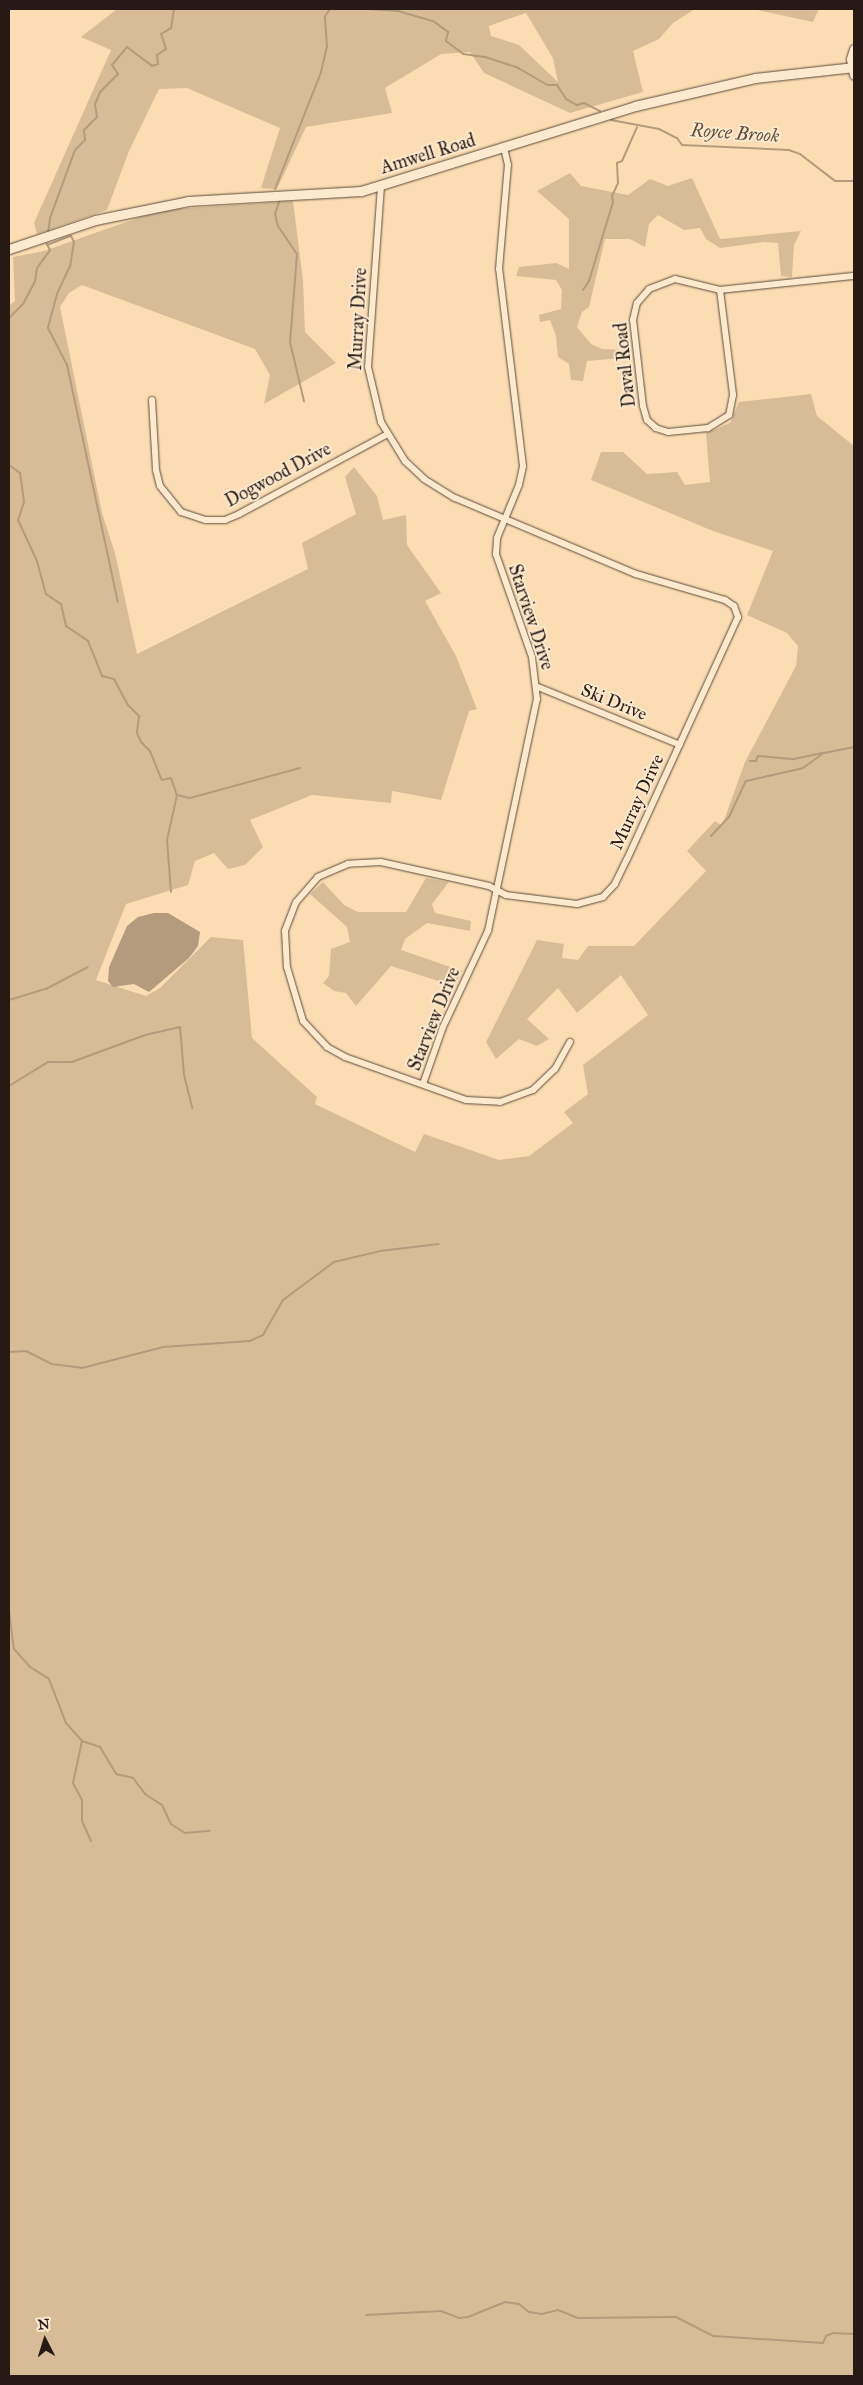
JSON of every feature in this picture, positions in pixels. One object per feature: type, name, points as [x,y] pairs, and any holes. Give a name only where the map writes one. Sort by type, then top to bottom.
[{"type":"main road","points":[[854,49],[854,75]]},
{"type":"main road","name":"Amwell Road","points":[[9,249],[95,220],[188,201],[237,196],[333,194],[381,186],[610,113],[714,86],[790,73],[854,67]]},
{"type":"street","name":"Starview Drive","points":[[423,1084],[444,1028],[488,931],[534,721],[538,687],[532,657],[497,560],[497,538],[519,485],[523,466],[499,269],[508,165],[504,148]]},
{"type":"street","name":"Murray Drive","points":[[381,186],[368,367],[375,405],[386,435],[405,461],[437,488],[505,519],[636,574],[725,600],[734,606],[737,620],[615,884],[603,897],[577,904],[506,895],[497,889],[381,862],[359,862],[338,866],[318,877],[301,893],[290,912],[285,931],[285,957],[296,1004],[308,1028],[335,1053],[478,1102],[510,1100],[533,1090],[548,1078],[570,1042]]},
{"type":"street","name":"Daval Road","points":[[720,290],[733,395],[729,415],[724,421],[708,428],[662,431],[647,420],[643,406],[633,320],[637,303],[649,289],[666,281],[683,280],[720,290],[854,276]]},
{"type":"street","name":"Dogwood Drive","points":[[152,400],[156,470],[160,486],[173,505],[198,519],[215,521],[235,516],[386,435]]},
{"type":"street","name":"Ski Drive","points":[[538,687],[680,745]]},
{"type":"shaded area","points":[[117,9],[695,9],[673,23],[659,39],[633,51],[643,92],[570,113],[484,73],[470,52],[441,54],[385,88],[392,113],[306,127],[277,189],[261,188],[280,128],[187,88],[159,89],[129,151],[107,210],[37,234],[34,223],[111,50],[81,37]],"holes":[[[526,13],[553,58],[558,82],[519,45],[491,36],[489,26]]]},
{"type":"shaded area","points":[[753,9],[819,9],[813,22]]},
{"type":"shaded area","points":[[570,173],[581,186],[628,195],[650,179],[668,186],[692,178],[720,239],[801,231],[794,245],[792,277],[781,276],[778,243],[764,242],[720,248],[706,239],[700,228],[684,230],[658,215],[649,224],[645,247],[630,239],[605,239],[589,307],[582,312],[577,327],[591,344],[602,349],[623,350],[622,358],[587,361],[583,381],[571,380],[569,364],[558,357],[556,336],[550,320],[540,322],[539,315],[561,309],[562,290],[556,280],[516,276],[519,267],[556,263],[569,269],[569,219],[537,191]]},
{"type":"shaded area","points":[[293,201],[303,280],[305,332],[336,363],[264,404],[270,375],[255,349],[82,285],[69,293],[60,307],[102,513],[115,553],[137,654],[308,569],[302,543],[356,514],[345,477],[354,467],[377,496],[383,520],[406,515],[407,545],[441,593],[425,601],[456,656],[477,709],[469,711],[441,800],[392,791],[391,803],[312,795],[250,820],[263,847],[245,865],[228,869],[214,853],[195,861],[188,885],[126,904],[96,980],[146,996],[160,988],[211,937],[243,940],[252,1038],[317,1097],[315,1104],[415,1152],[424,1134],[499,1160],[529,1156],[573,1123],[564,1112],[588,1094],[583,1065],[648,1015],[621,975],[577,1013],[558,988],[527,1019],[549,1039],[537,1046],[519,1039],[496,1059],[486,1042],[537,940],[564,944],[562,958],[578,960],[588,946],[634,946],[706,871],[687,851],[715,821],[722,826],[745,762],[796,666],[798,646],[787,633],[747,615],[773,551],[713,531],[591,480],[601,452],[623,452],[647,474],[677,472],[685,485],[710,482],[706,433],[730,423],[739,402],[811,394],[817,416],[854,446],[854,2376],[9,2376],[9,306],[15,301],[13,257],[44,251],[160,210]]},
{"type":"shaded area","points":[[426,878],[449,882],[432,904],[435,913],[471,921],[470,931],[427,923],[405,939],[401,950],[462,971],[454,986],[391,966],[356,1006],[346,993],[334,991],[323,983],[329,976],[331,949],[350,942],[347,927],[310,894],[323,882],[344,905],[358,912],[406,912]]},
{"type":"shaded area","points":[[154,913],[168,913],[200,932],[198,946],[189,958],[149,992],[134,984],[113,987],[108,981],[109,967],[127,926],[138,917]]},
{"type":"waterway","points":[[48,233],[50,218],[75,150],[85,140],[84,130],[97,117],[95,104],[100,92],[118,74],[112,65],[127,47],[152,66],[158,64],[157,55],[166,49],[161,34],[171,28],[174,9]]},
{"type":"waterway","points":[[275,189],[321,72],[327,47],[325,16],[330,9]]},
{"type":"waterway","name":"Royce Brook","points":[[368,9],[398,11],[433,21],[448,32],[446,41],[463,54],[485,57],[518,68],[548,85],[557,85],[566,99],[577,105],[584,103],[600,111]]},
{"type":"waterway","name":"Royce Brook","points":[[611,120],[659,129],[677,138],[682,145],[789,150],[800,154],[835,181],[854,181]]},
{"type":"waterway","points":[[583,290],[589,281],[613,202],[612,196],[618,183],[617,163],[622,161],[637,127]]},
{"type":"waterway","points":[[279,202],[275,214],[278,226],[297,254],[290,342],[304,401]]},
{"type":"waterway","points":[[47,245],[71,236],[74,242],[70,266],[57,294],[48,328],[67,365],[118,602]]},
{"type":"waterway","points":[[9,318],[23,304],[35,281],[37,268],[50,250],[47,244]]},
{"type":"waterway","points":[[9,465],[20,473],[24,502],[18,520],[37,561],[46,594],[61,604],[66,626],[88,641],[102,676],[114,679],[128,705],[139,716],[137,733],[141,742],[150,751],[162,780],[171,778],[177,795],[167,840],[171,892]]},
{"type":"waterway","points":[[711,836],[729,817],[746,781],[803,768],[824,753],[854,747]]},
{"type":"waterway","points":[[750,761],[756,761],[758,756],[794,759],[823,753]]},
{"type":"waterway","points":[[177,795],[190,798],[300,768]]},
{"type":"waterway","points":[[9,1000],[46,989],[88,967]]},
{"type":"waterway","points":[[9,1086],[48,1062],[72,1062],[145,1035],[180,1027],[184,1075],[192,1108]]},
{"type":"waterway","points":[[9,1352],[26,1351],[51,1364],[82,1368],[163,1347],[250,1341],[263,1335],[283,1300],[334,1262],[380,1251],[439,1244]]},
{"type":"waterway","points":[[9,1610],[14,1649],[30,1667],[49,1679],[66,1723],[82,1741],[73,1783],[82,1800],[82,1821],[91,1841]]},
{"type":"waterway","points":[[82,1741],[100,1747],[116,1774],[133,1778],[145,1794],[162,1805],[171,1824],[185,1833],[210,1831]]},
{"type":"waterway","points":[[366,2315],[441,2311],[459,2318],[468,2317],[505,2302],[519,2304],[529,2312],[542,2314],[558,2310],[578,2318],[676,2317],[713,2336],[823,2343],[826,2336],[833,2333],[854,2334]]}]
